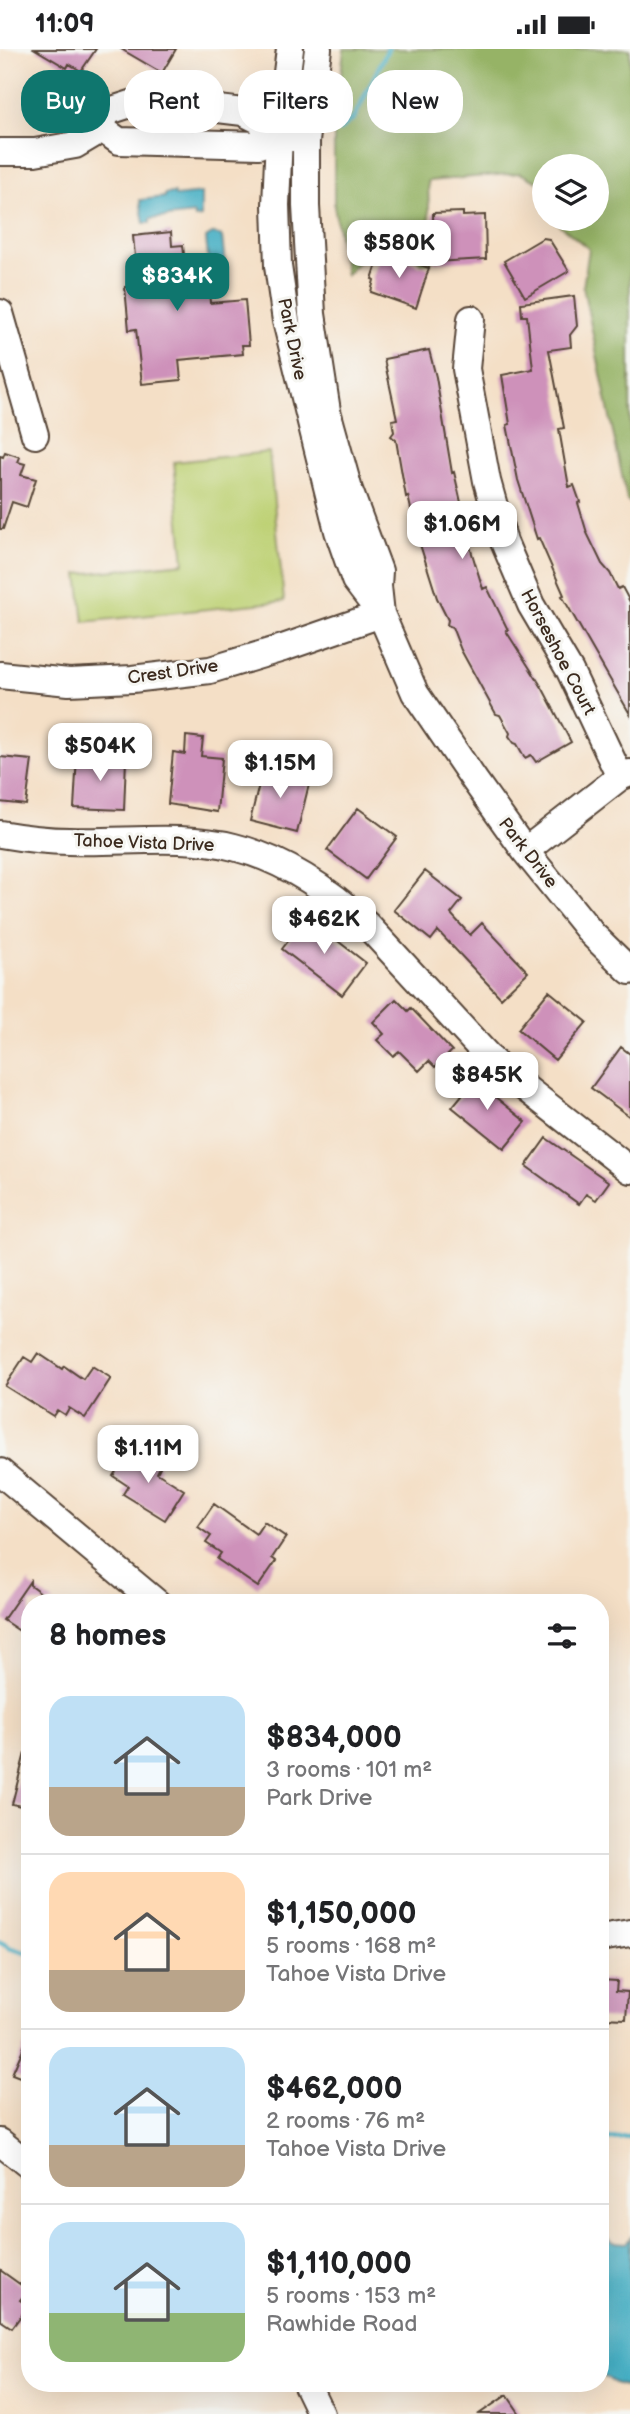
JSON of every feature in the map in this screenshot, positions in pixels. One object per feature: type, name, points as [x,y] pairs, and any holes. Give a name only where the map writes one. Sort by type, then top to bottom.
[{"type":"street","name":"Park Drive","points":[[290,49],[275,134],[278,266],[286,321],[338,531],[355,580],[381,614],[415,693],[525,851],[592,934],[630,971]]},
{"type":"street","name":"Park Drive","points":[[318,49],[306,141],[312,314],[327,411],[349,490],[379,571],[381,614]]},
{"type":"street","points":[[110,111],[143,100],[243,112],[259,120],[275,134],[306,141]]},
{"type":"street","points":[[0,152],[35,152],[75,145],[95,133]]},
{"type":"street","points":[[108,133],[120,141],[259,145],[275,134]]},
{"type":"street","points":[[0,313],[35,435]]},
{"type":"street","name":"Horseshoe Court","points":[[471,319],[466,369],[487,481],[504,542],[531,605],[570,671],[625,775]]},
{"type":"street","name":"Crest Drive","points":[[0,675],[69,682],[132,679],[210,670],[381,614]]},
{"type":"street","points":[[525,851],[625,775]]},
{"type":"street","name":"Tahoe Vista Drive","points":[[0,834],[70,841],[183,841],[233,847],[280,863],[323,888],[345,905],[367,925],[497,1066],[630,1170]]},
{"type":"street","points":[[0,1472],[146,1594]]},
{"type":"street","points":[[609,1936],[630,1933]]},
{"type":"street","points":[[0,2142],[21,2159]]},
{"type":"street","points":[[310,2392],[321,2414]]},
{"type":"green space","points":[[344,49],[630,49],[630,503],[627,500],[583,287],[589,249],[567,231],[609,231],[609,154],[532,154],[532,179],[520,173],[428,181],[431,264],[422,263],[382,237],[346,275],[334,206],[334,133],[353,133],[353,70],[342,70]]},
{"type":"green space","points":[[269,452],[284,601],[84,622],[78,574],[184,563],[174,462]]},
{"type":"water","points":[[174,193],[175,196],[201,193],[201,217],[195,218],[194,214],[150,219],[150,223],[144,223],[140,200],[165,197],[165,194]]},
{"type":"water","points":[[214,233],[222,237],[225,264],[217,270],[205,266],[204,260],[208,259],[206,238]]},
{"type":"water","points":[[630,2238],[630,2388],[609,2379],[609,2240],[626,2243]]},
{"type":"building","points":[[35,49],[96,49],[82,70],[69,64],[67,68]]},
{"type":"building","points":[[121,49],[176,49],[164,70],[157,70]]},
{"type":"building","points":[[463,212],[463,216],[485,215],[486,259],[434,262],[433,213]]},
{"type":"building","points":[[171,232],[172,246],[183,245],[186,273],[197,271],[199,293],[209,292],[210,303],[245,300],[249,345],[242,345],[243,354],[179,360],[181,380],[142,384],[136,329],[129,330],[125,287],[138,286],[133,236]]},
{"type":"building","points":[[543,238],[549,239],[569,271],[525,297],[504,261]]},
{"type":"building","points":[[381,252],[429,268],[416,308],[371,292],[372,279]]},
{"type":"building","points":[[574,296],[577,326],[570,335],[571,347],[549,350],[564,428],[559,429],[569,487],[574,485],[587,533],[602,564],[618,589],[622,587],[630,602],[630,714],[562,596],[564,595],[539,538],[537,539],[518,480],[507,425],[510,424],[502,375],[533,369],[527,316],[522,316],[521,303]]},
{"type":"building","points":[[429,350],[452,473],[454,472],[465,520],[462,521],[483,589],[487,587],[508,630],[506,631],[543,689],[571,742],[536,762],[531,755],[525,758],[509,736],[510,733],[500,715],[496,714],[461,650],[452,627],[447,625],[448,620],[437,598],[408,496],[406,497],[396,440],[391,436],[394,432],[392,420],[397,419],[384,359]]},
{"type":"building","points":[[5,452],[20,457],[18,462],[25,464],[21,475],[36,479],[27,507],[12,502],[3,529],[0,529],[0,456],[3,457]]},
{"type":"building","points":[[186,736],[203,738],[201,756],[222,758],[217,812],[168,804],[173,752],[185,754]]},
{"type":"building","points":[[77,756],[126,759],[124,810],[74,808]]},
{"type":"building","points":[[0,757],[32,760],[26,805],[0,802]]},
{"type":"building","points":[[263,768],[310,780],[297,833],[250,821]]},
{"type":"building","points":[[358,808],[397,837],[366,879],[327,850]]},
{"type":"building","points":[[425,871],[462,900],[451,914],[470,935],[482,923],[528,972],[501,998],[438,931],[431,940],[394,910]]},
{"type":"building","points":[[307,917],[366,963],[342,995],[282,949]]},
{"type":"building","points":[[549,991],[587,1022],[555,1060],[518,1029]]},
{"type":"building","points":[[396,999],[408,1011],[411,1008],[452,1051],[435,1067],[429,1061],[419,1071],[399,1051],[393,1056],[377,1040],[384,1034],[373,1022]]},
{"type":"building","points":[[621,1047],[630,1054],[630,1117],[591,1088]]},
{"type":"building","points":[[467,1074],[526,1122],[504,1149],[452,1107],[462,1095],[455,1089]]},
{"type":"building","points":[[546,1138],[609,1182],[596,1200],[586,1194],[579,1204],[526,1166]]},
{"type":"building","points":[[38,1353],[83,1379],[92,1366],[111,1378],[85,1418],[69,1408],[65,1415],[57,1410],[53,1416],[5,1386],[24,1357],[32,1362]]},
{"type":"building","points":[[131,1448],[160,1467],[157,1473],[184,1490],[165,1520],[123,1494],[128,1486],[113,1476]]},
{"type":"building","points":[[214,1504],[256,1534],[264,1522],[286,1537],[272,1558],[276,1561],[258,1587],[217,1559],[221,1553],[206,1543],[211,1536],[198,1527]]},
{"type":"building","points":[[30,1581],[30,1585],[42,1594],[21,1594]]},
{"type":"building","points":[[21,1594],[21,1632],[3,1620]]},
{"type":"building","points":[[21,1769],[21,1806],[12,1804]]},
{"type":"building","points":[[609,1981],[617,1981],[616,1991],[628,1992],[626,2019],[609,2018]]},
{"type":"building","points":[[21,2054],[21,2078],[12,2074]]},
{"type":"building","points":[[0,2270],[21,2285],[21,2316],[12,2328],[0,2320]]},
{"type":"building","points":[[507,2395],[520,2414],[479,2414]]},
{"type":"waterway","points":[[353,119],[388,49]]},
{"type":"waterway","points":[[0,1942],[21,1951]]},
{"type":"waterway","points":[[609,2139],[630,2137]]}]
